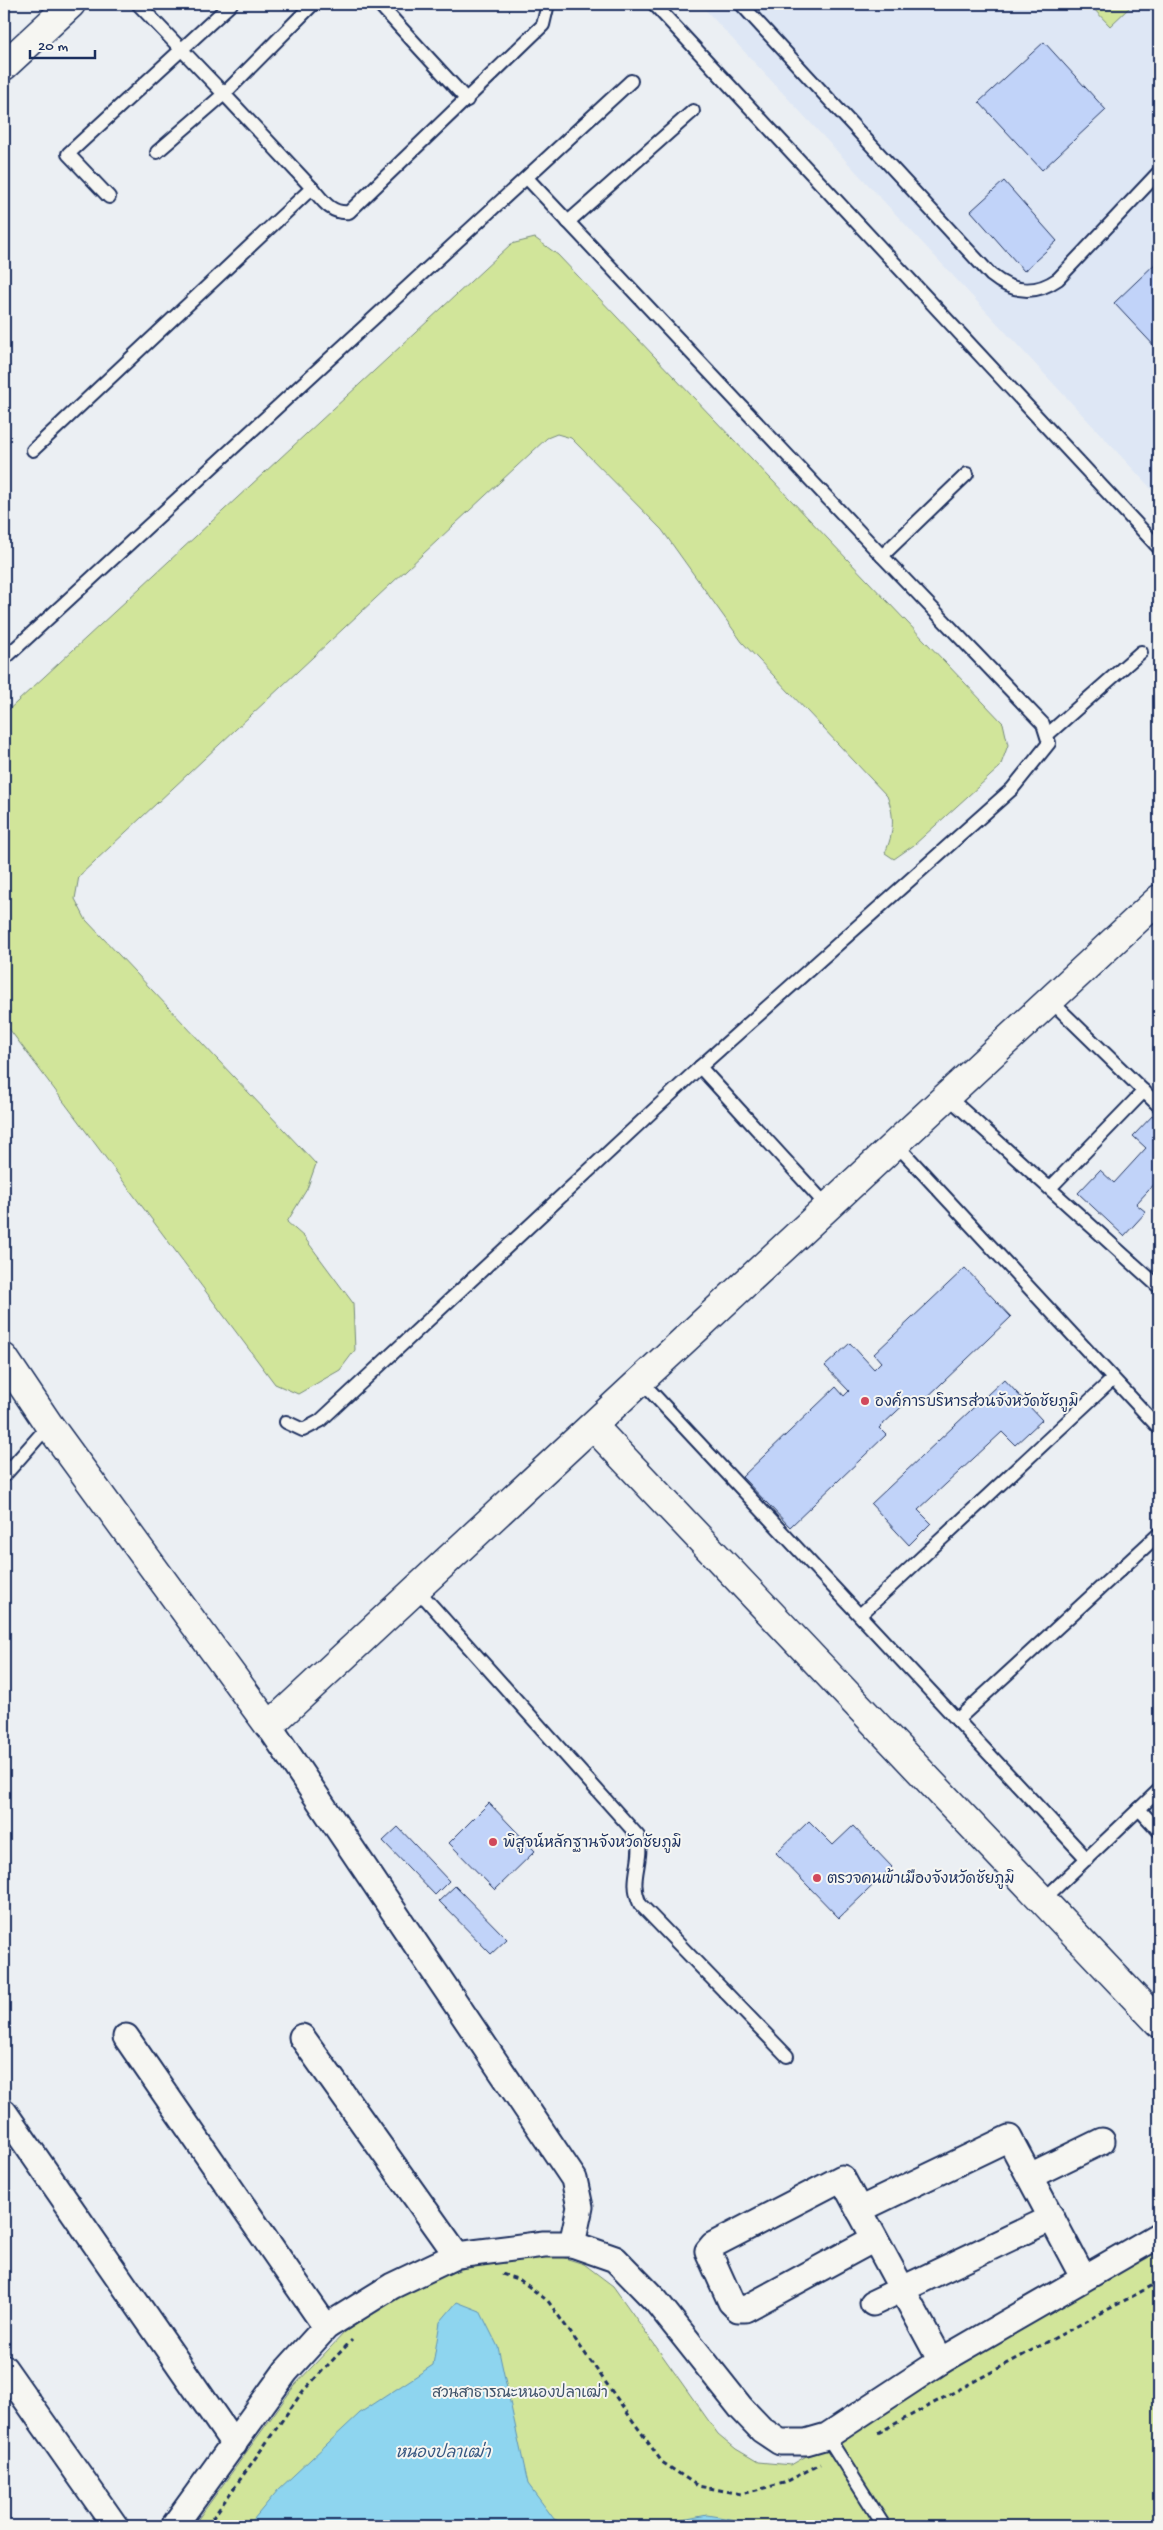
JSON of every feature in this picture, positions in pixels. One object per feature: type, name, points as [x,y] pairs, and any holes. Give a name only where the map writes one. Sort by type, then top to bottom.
[{"type":"street","points":[[4,66],[71,4]]},
{"type":"street","points":[[269,1726],[1159,899]]},
{"type":"street","points":[[4,1358],[49,1425],[269,1726],[574,2179],[580,2207],[572,2244]]},
{"type":"street","points":[[593,1426],[1159,2023]]},
{"type":"street","points":[[126,2037],[326,2327]]},
{"type":"street","points":[[302,2037],[456,2255]]},
{"type":"street","points":[[4,2112],[234,2444]]},
{"type":"street","points":[[859,2210],[1009,2138],[1083,2277]]},
{"type":"street","points":[[1030,2176],[1102,2141]]},
{"type":"street","points":[[874,2239],[745,2308],[738,2309],[732,2302],[710,2259],[708,2251],[713,2245],[842,2178],[941,2361]]},
{"type":"street","points":[[873,2303],[1052,2218]]},
{"type":"street","points":[[174,2526],[286,2371],[326,2327],[392,2286],[456,2255],[544,2244],[572,2244],[615,2259],[656,2301],[741,2408],[762,2430],[780,2442],[832,2445],[941,2361],[1083,2277],[1159,2235]]},
{"type":"street","points":[[4,2368],[114,2526]]},
{"type":"lane","points":[[138,4],[332,210],[340,213],[349,212],[543,25],[547,8],[544,4]]},
{"type":"lane","points":[[108,197],[68,154],[231,4]]},
{"type":"lane","points":[[157,152],[224,94],[313,4]]},
{"type":"lane","points":[[379,4],[467,100]]},
{"type":"lane","points":[[654,4],[1159,548]]},
{"type":"lane","points":[[741,4],[992,275],[1010,288],[1032,291],[1046,287],[1058,279],[1159,172]]},
{"type":"lane","points":[[4,659],[631,81]]},
{"type":"lane","points":[[568,222],[693,111]]},
{"type":"lane","points":[[286,1422],[303,1430],[320,1421],[700,1068],[1012,789],[1049,742],[1043,724],[882,556],[527,178]]},
{"type":"lane","points":[[33,450],[312,188]]},
{"type":"lane","points":[[882,556],[967,474]]},
{"type":"lane","points":[[1047,735],[1141,652]]},
{"type":"lane","points":[[1050,1000],[1159,1106]]},
{"type":"lane","points":[[700,1068],[828,1207]]},
{"type":"lane","points":[[1050,1188],[1144,1091]]},
{"type":"lane","points":[[947,1096],[1159,1287]]},
{"type":"lane","points":[[896,1144],[1159,1428]]},
{"type":"lane","points":[[860,1615],[1113,1379]]},
{"type":"lane","points":[[641,1381],[1087,1858]]},
{"type":"lane","points":[[4,1476],[49,1425]]},
{"type":"lane","points":[[958,1720],[1159,1534]]},
{"type":"lane","points":[[417,1589],[638,1836],[641,1848],[634,1890],[640,1904],[787,2056]]},
{"type":"lane","points":[[1043,1900],[1159,1790]]},
{"type":"lane","points":[[1139,1809],[1159,1831]]},
{"type":"lane","points":[[832,2445],[884,2526]]},
{"type":"path","points":[[496,2272],[520,2280],[548,2300],[662,2462],[698,2486],[741,2494],[784,2483],[832,2445]]},
{"type":"path","points":[[872,2436],[1159,2282]]},
{"type":"path","points":[[207,2526],[303,2391],[354,2338]]},
{"type":"shaded area","points":[[700,4],[1159,4],[1159,497]]},
{"type":"green space","points":[[1089,4],[1127,4],[1130,7],[1110,26]]},
{"type":"green space","points":[[535,238],[558,255],[1003,723],[1008,745],[1000,767],[914,845],[894,859],[885,853],[892,831],[891,811],[887,796],[742,642],[662,530],[571,438],[557,434],[547,438],[79,876],[75,899],[86,920],[316,1164],[307,1189],[287,1222],[304,1237],[353,1303],[355,1350],[340,1370],[298,1394],[275,1384],[4,1022],[4,714],[511,244]]},
{"type":"green space","name":"สวนสาธารณะหนองปลาเฒ่า","points":[[1159,2249],[1159,2526],[193,2526],[295,2385],[345,2332],[414,2286],[488,2260],[555,2255],[584,2264],[613,2286],[718,2434],[736,2449],[758,2462],[791,2465]]},
{"type":"water","name":"หนองปลาเฒ่า","points":[[457,2302],[480,2311],[498,2347],[528,2484],[554,2519],[569,2526],[248,2526],[278,2490],[360,2413],[433,2365],[440,2322]]},
{"type":"water","points":[[707,2515],[766,2525],[770,2526],[652,2526]]},
{"type":"building","points":[[1044,42],[1106,110],[1042,170],[979,102]]},
{"type":"building","points":[[1004,181],[1057,241],[1024,271],[971,211]]},
{"type":"building","points":[[1159,260],[1159,351],[1114,303]]},
{"type":"building","points":[[1156,1112],[1159,1115],[1159,1179],[1136,1204],[1146,1212],[1124,1236],[1078,1193],[1100,1170],[1114,1183],[1146,1148],[1133,1136]]},
{"type":"building","name":"องค์การบริหารส่วนจังหวัดชัยภูมิ","points":[[965,1268],[1011,1317],[919,1405],[912,1397],[879,1428],[886,1435],[790,1527],[742,1477],[836,1387],[844,1396],[849,1391],[825,1366],[850,1343],[874,1369],[881,1362],[874,1354]]},
{"type":"building","points":[[1004,1379],[1042,1420],[1015,1445],[1002,1432],[918,1510],[931,1523],[909,1545],[871,1504]]},
{"type":"building","points":[[489,1803],[535,1851],[495,1890],[449,1843]]},
{"type":"building","points":[[809,1821],[833,1845],[853,1826],[892,1867],[839,1918],[776,1853]]},
{"type":"building","points":[[398,1827],[449,1881],[435,1895],[383,1841]]},
{"type":"building","points":[[455,1886],[507,1939],[491,1954],[439,1901]]},
{"type":"place","name":"องค์การบริหารส่วนจังหวัดชัยภูมิ","points":[[865,1401]]},
{"type":"place","name":"พิสูจน์หลักฐานจังหวัดชัยภูมิ","points":[[493,1842]]},
{"type":"place","name":"ตรวจคนเข้าเมืองจังหวัดชัยภูมิ","points":[[817,1878]]}]
